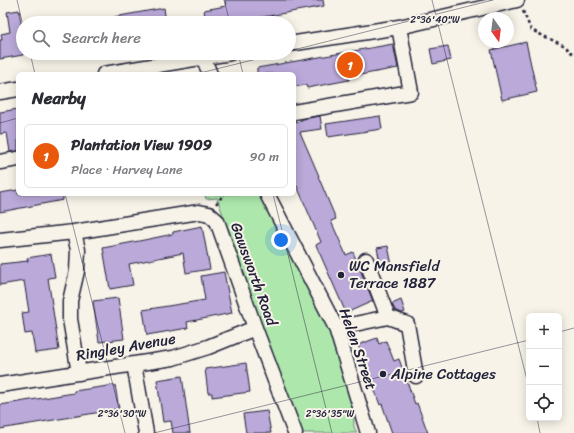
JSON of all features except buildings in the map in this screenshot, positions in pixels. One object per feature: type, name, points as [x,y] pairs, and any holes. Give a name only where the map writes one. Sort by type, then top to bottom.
[{"type":"street","points":[[296,43],[399,27],[519,3]]},
{"type":"street","points":[[296,112],[411,92],[399,27]]},
{"type":"street","points":[[116,72],[186,60]]},
{"type":"street","points":[[204,60],[209,72]]},
{"type":"street","points":[[0,92],[16,89]]},
{"type":"street","points":[[0,162],[16,159]]},
{"type":"street","name":"Helen Street","points":[[268,196],[336,328],[368,433]]},
{"type":"street","name":"Gawsworth Road","points":[[0,240],[74,232],[199,212],[208,214],[217,221],[255,328],[295,433]]},
{"type":"street","points":[[74,232],[78,250],[77,271],[70,301],[70,319],[79,372]]},
{"type":"street","points":[[366,260],[388,316]]},
{"type":"street","points":[[336,328],[388,316],[407,324],[416,376]]},
{"type":"street","name":"Ringley Avenue","points":[[0,385],[174,358],[208,347],[255,328]]},
{"type":"street","points":[[134,364],[146,433]]},
{"type":"path","points":[[519,3],[531,30],[565,46],[574,55]]},
{"type":"green space","points":[[205,196],[259,196],[277,216],[279,235],[294,251],[333,331],[353,398],[354,427],[357,433],[303,433],[270,349],[217,198],[206,199]]},
{"type":"place","name":"Plantation View 1909","points":[[350,65]]},
{"type":"place","name":"WC Mansfield Terrace 1887","points":[[341,275]]},
{"type":"place","name":"Alpine Cottages","points":[[383,374]]}]
